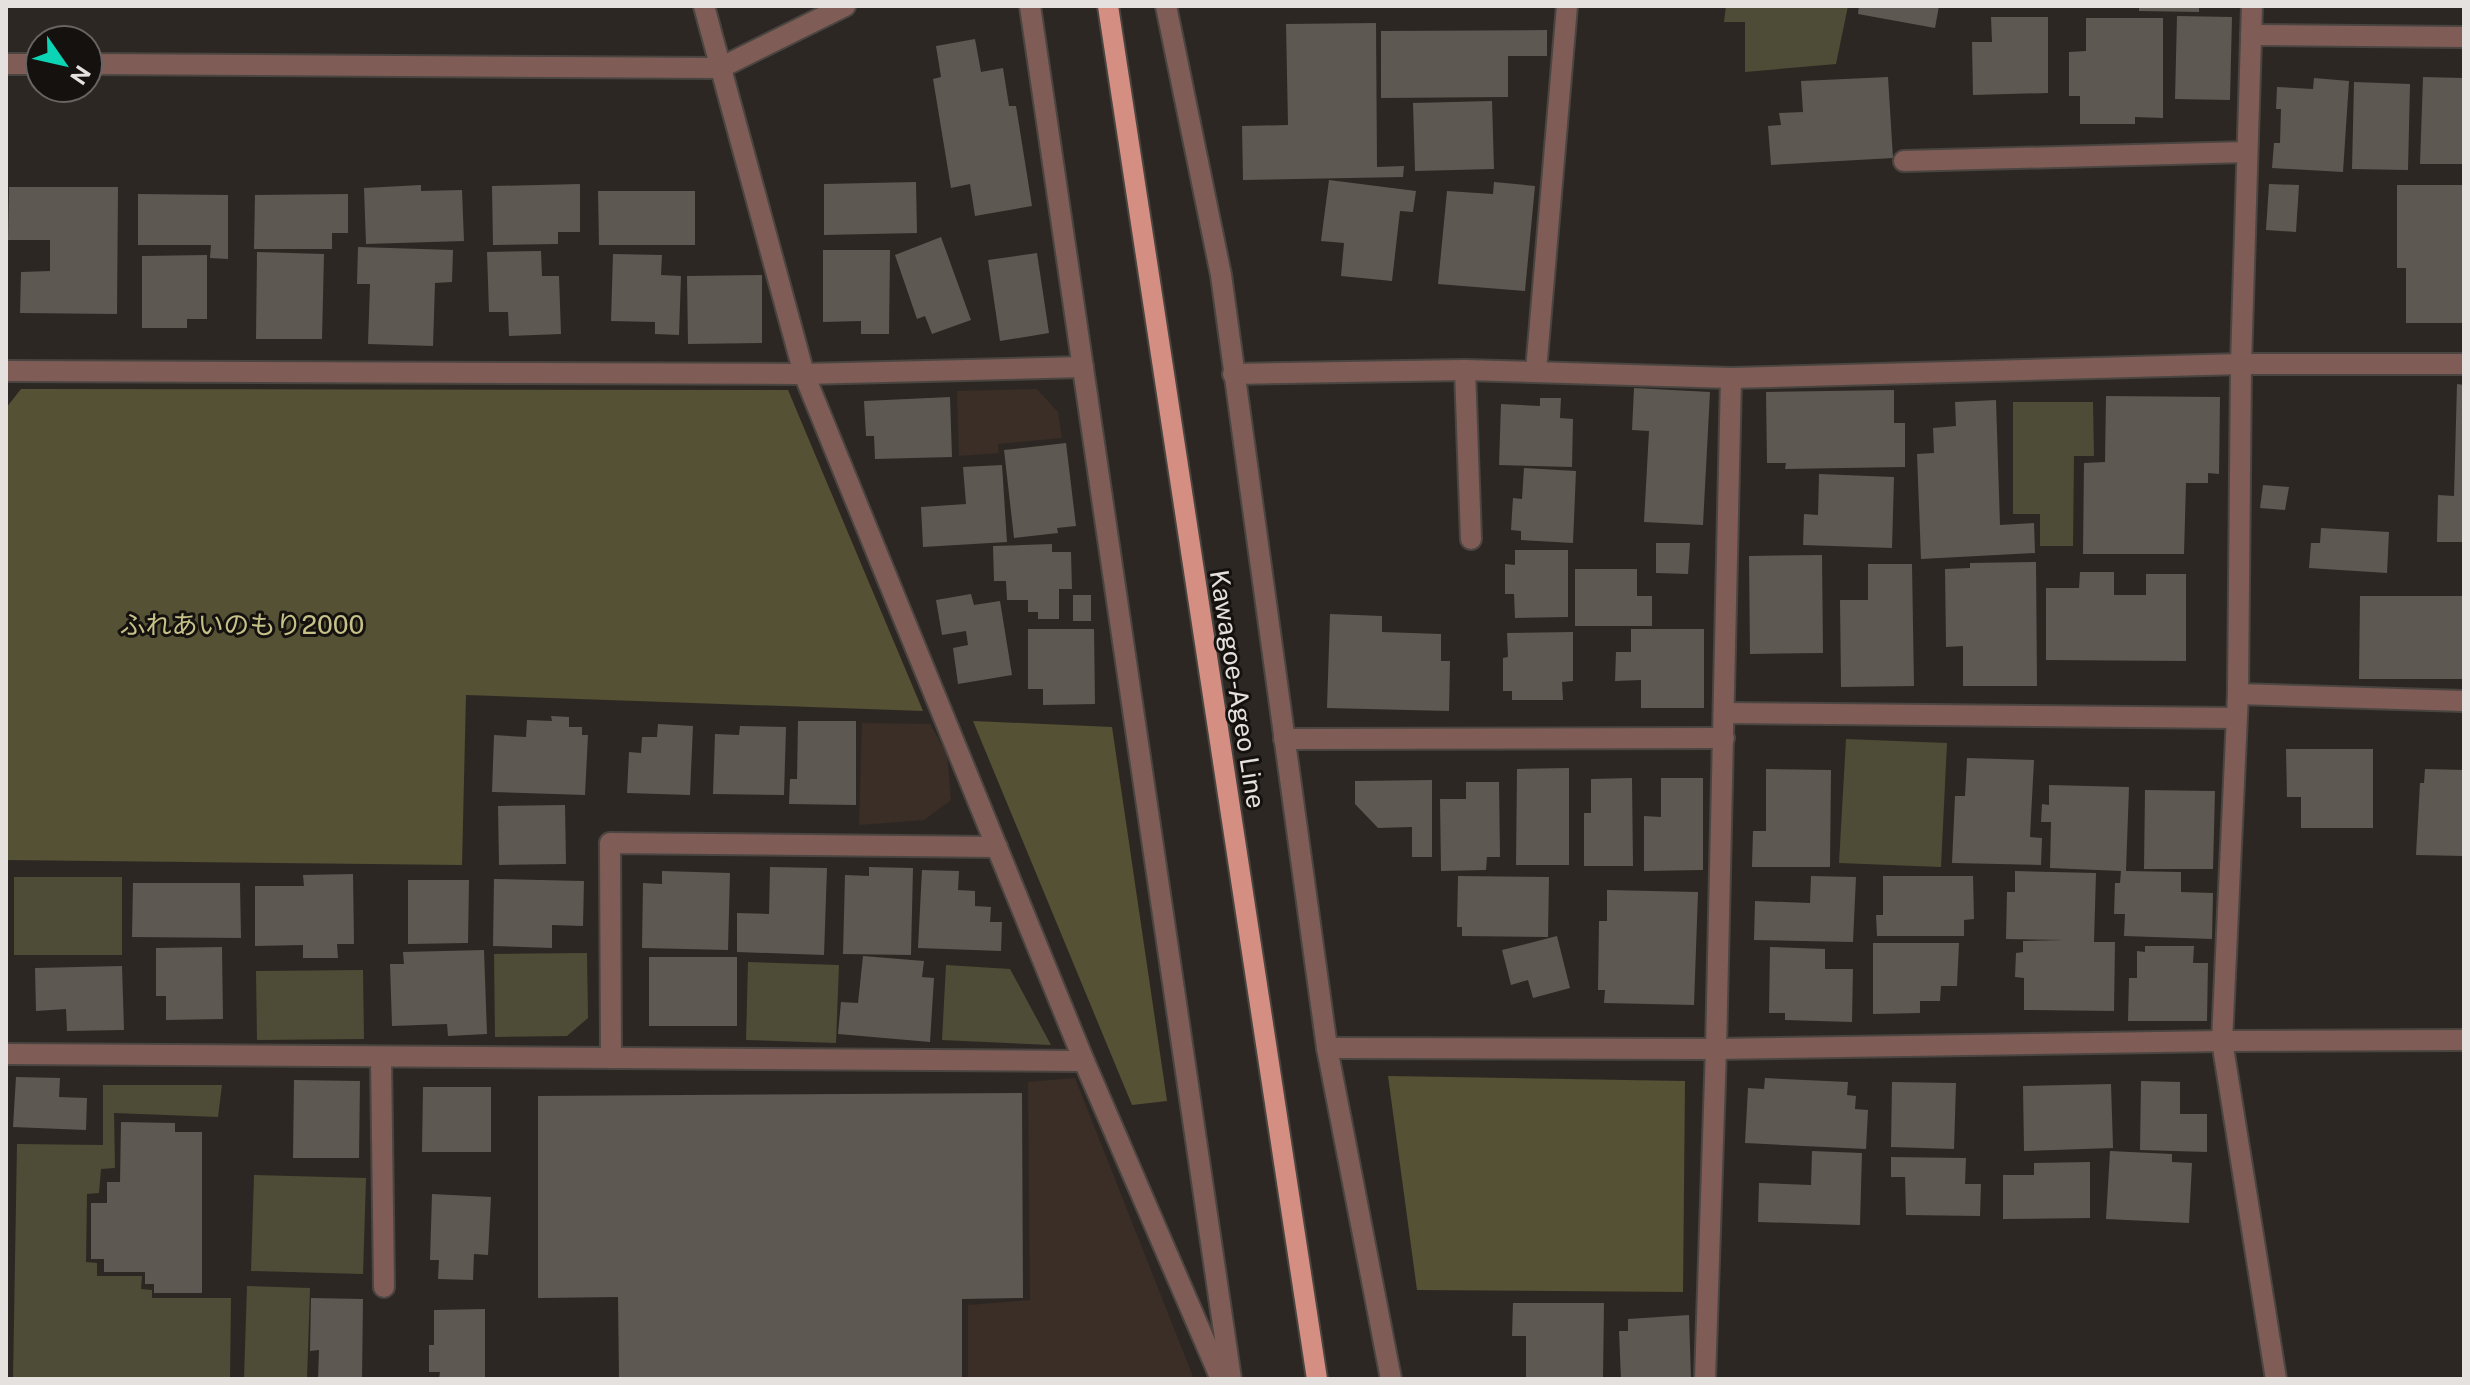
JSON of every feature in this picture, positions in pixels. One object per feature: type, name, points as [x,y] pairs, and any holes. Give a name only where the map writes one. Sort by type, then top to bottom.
[{"type":"main road","name":"Kawagoe-Ageo Line","points":[[1108,6],[1317,1379]]},
{"type":"street","points":[[704,6],[804,374],[1084,1061],[1221,1379]]},
{"type":"street","points":[[104,64],[720,68],[845,6]]},
{"type":"street","points":[[1030,6],[1231,1379]]},
{"type":"street","points":[[1166,6],[1221,275],[1327,1048],[1391,1379]]},
{"type":"street","points":[[1536,371],[1567,6]]},
{"type":"street","points":[[2252,6],[2241,364],[2238,694],[2222,1041],[2276,1379]]},
{"type":"street","points":[[2251,35],[2464,37]]},
{"type":"street","points":[[1904,161],[2247,152]]},
{"type":"street","points":[[1233,374],[1465,370],[1731,378],[2241,364],[2464,364]]},
{"type":"street","points":[[6,371],[804,374],[1083,367]]},
{"type":"street","points":[[1465,370],[1471,539]]},
{"type":"street","points":[[1705,1379],[1716,1049],[1731,378]]},
{"type":"street","points":[[2238,694],[2464,701]]},
{"type":"street","points":[[1724,713],[2236,718]]},
{"type":"street","points":[[1284,739],[1724,738]]},
{"type":"street","points":[[611,1058],[610,843],[997,847]]},
{"type":"street","points":[[1327,1048],[1716,1049],[2464,1040]]},
{"type":"street","points":[[6,1054],[1084,1061]]},
{"type":"street","points":[[381,1057],[384,1287]]},
{"type":"shaded area","points":[[1726,6],[1848,6],[1836,64],[1745,72],[1745,22],[1724,22]]},
{"type":"shaded area","points":[[1037,389],[1058,412],[1062,438],[998,444],[999,453],[959,456],[957,391]]},
{"type":"shaded area","points":[[2013,402],[2093,402],[2094,456],[2074,456],[2073,546],[2040,546],[2040,514],[2013,514]]},
{"type":"shaded area","points":[[862,723],[930,724],[947,754],[951,800],[924,820],[859,825]]},
{"type":"shaded area","points":[[1846,739],[1947,743],[1941,867],[1839,863]]},
{"type":"shaded area","points":[[14,877],[122,877],[122,955],[14,955]]},
{"type":"shaded area","points":[[587,953],[588,1018],[567,1036],[495,1037],[494,954]]},
{"type":"shaded area","points":[[748,962],[839,965],[836,1043],[746,1040]]},
{"type":"shaded area","points":[[946,965],[1010,969],[1051,1045],[942,1040]]},
{"type":"shaded area","points":[[363,970],[364,1039],[257,1040],[256,971]]},
{"type":"shaded area","points":[[1075,1078],[1194,1379],[968,1379],[968,1305],[1030,1300],[1028,1082]]},
{"type":"shaded area","points":[[103,1085],[222,1085],[218,1117],[114,1113],[115,1168],[101,1169],[99,1193],[87,1194],[86,1262],[97,1263],[97,1276],[142,1276],[141,1289],[152,1290],[152,1298],[231,1298],[230,1379],[13,1379],[17,1144],[103,1145]]},
{"type":"shaded area","points":[[254,1175],[366,1178],[363,1274],[251,1271]]},
{"type":"shaded area","points":[[247,1286],[310,1288],[307,1379],[244,1379]]},
{"type":"green space","name":"ふれあいのもり2000","points":[[21,389],[788,390],[923,711],[466,695],[462,865],[6,860],[6,408]]},
{"type":"green space","points":[[973,721],[1112,727],[1167,1101],[1132,1105]]},
{"type":"green space","points":[[1388,1076],[1685,1081],[1683,1292],[1417,1290]]},
{"type":"building","points":[[1859,6],[1939,6],[1935,28],[1858,14]]},
{"type":"building","points":[[2139,6],[2199,6],[2199,12],[2139,11]]},
{"type":"building","points":[[2177,16],[2232,17],[2230,100],[2175,99]]},
{"type":"building","points":[[1991,17],[2048,17],[2048,93],[1973,95],[1972,42],[1992,42]]},
{"type":"building","points":[[2086,18],[2163,18],[2163,118],[2135,117],[2135,124],[2080,124],[2080,96],[2069,96],[2069,52],[2086,51]]},
{"type":"building","points":[[1376,23],[1377,167],[1404,166],[1403,177],[1243,180],[1242,126],[1288,125],[1286,24]]},
{"type":"building","points":[[1547,30],[1547,56],[1508,56],[1508,97],[1381,98],[1381,31]]},
{"type":"building","points":[[975,39],[981,72],[1003,68],[1009,106],[1016,106],[1032,206],[975,216],[970,184],[951,188],[933,79],[941,77],[936,46]]},
{"type":"building","points":[[1888,77],[1893,158],[1771,165],[1768,126],[1781,125],[1779,113],[1803,112],[1801,81]]},
{"type":"building","points":[[2423,77],[2464,78],[2464,164],[2420,164]]},
{"type":"building","points":[[2314,78],[2349,81],[2343,172],[2272,168],[2274,143],[2280,143],[2281,109],[2276,109],[2277,87],[2313,89]]},
{"type":"building","points":[[2354,82],[2410,84],[2408,170],[2352,169]]},
{"type":"building","points":[[1492,101],[1494,169],[1415,171],[1413,103]]},
{"type":"building","points":[[1329,180],[1416,191],[1413,212],[1400,211],[1392,281],[1341,276],[1344,243],[1321,241]]},
{"type":"building","points":[[916,182],[917,233],[824,235],[824,184]]},
{"type":"building","points":[[1494,182],[1535,186],[1525,291],[1438,284],[1447,191],[1493,194]]},
{"type":"building","points":[[580,184],[580,232],[558,232],[558,244],[493,245],[492,186]]},
{"type":"building","points":[[2269,184],[2299,185],[2296,232],[2266,230]]},
{"type":"building","points":[[421,185],[421,191],[462,190],[464,241],[366,244],[364,188]]},
{"type":"building","points":[[2397,185],[2464,185],[2464,323],[2406,323],[2406,268],[2397,268]]},
{"type":"building","points":[[9,187],[118,187],[117,314],[20,313],[21,272],[50,271],[50,240],[8,240]]},
{"type":"building","points":[[598,191],[695,191],[695,245],[599,245]]},
{"type":"building","points":[[138,194],[228,195],[228,259],[210,258],[211,245],[138,245]]},
{"type":"building","points":[[348,194],[348,233],[332,233],[332,249],[254,249],[255,195]]},
{"type":"building","points":[[941,237],[971,320],[932,334],[925,316],[917,319],[895,255]]},
{"type":"building","points":[[358,247],[453,250],[452,282],[435,283],[433,346],[368,344],[370,284],[357,284]]},
{"type":"building","points":[[823,250],[890,250],[889,334],[861,334],[861,321],[823,322]]},
{"type":"building","points":[[541,251],[542,276],[559,276],[561,334],[509,336],[508,312],[489,312],[487,252]]},
{"type":"building","points":[[257,252],[324,254],[322,339],[256,339]]},
{"type":"building","points":[[1037,253],[1049,333],[1000,341],[988,260]]},
{"type":"building","points":[[613,254],[662,255],[661,275],[681,276],[679,335],[655,334],[655,322],[611,321]]},
{"type":"building","points":[[207,255],[207,319],[187,319],[187,328],[142,328],[142,256]]},
{"type":"building","points":[[762,275],[762,343],[688,344],[687,276]]},
{"type":"building","points":[[2457,384],[2464,385],[2464,542],[2437,542],[2438,495],[2454,496]]},
{"type":"building","points":[[1634,388],[1710,392],[1703,525],[1644,522],[1649,431],[1632,430]]},
{"type":"building","points":[[1894,390],[1894,423],[1905,423],[1905,467],[1785,469],[1786,463],[1767,463],[1766,392]]},
{"type":"building","points":[[2106,396],[2220,397],[2219,474],[2208,473],[2208,483],[2186,483],[2184,554],[2083,554],[2084,463],[2105,462]]},
{"type":"building","points":[[950,397],[952,457],[875,459],[874,436],[866,436],[864,401]]},
{"type":"building","points":[[1540,398],[1561,398],[1560,418],[1573,419],[1572,467],[1499,465],[1501,404],[1540,406]]},
{"type":"building","points":[[1996,400],[2000,525],[2034,523],[2035,553],[1921,559],[1917,454],[1934,453],[1933,428],[1956,426],[1955,402]]},
{"type":"building","points":[[1066,443],[1076,526],[1057,528],[1058,533],[1014,538],[1004,450]]},
{"type":"building","points":[[1002,465],[1007,542],[923,547],[921,507],[966,504],[963,467]]},
{"type":"building","points":[[1524,468],[1576,471],[1573,543],[1521,540],[1521,531],[1511,530],[1513,498],[1522,499]]},
{"type":"building","points":[[1819,474],[1894,477],[1892,548],[1803,545],[1804,514],[1818,515]]},
{"type":"building","points":[[2263,485],[2289,487],[2285,510],[2260,508]]},
{"type":"building","points":[[2321,528],[2389,532],[2387,573],[2309,568],[2311,543],[2320,543]]},
{"type":"building","points":[[1656,543],[1690,543],[1688,574],[1656,573]]},
{"type":"building","points":[[1052,544],[1052,552],[1071,552],[1072,589],[1059,589],[1059,619],[1038,619],[1038,612],[1028,612],[1028,600],[1007,600],[1006,581],[994,581],[993,546]]},
{"type":"building","points":[[1515,550],[1568,550],[1568,617],[1515,618],[1514,594],[1505,594],[1505,564],[1515,565]]},
{"type":"building","points":[[1822,555],[1823,653],[1750,654],[1749,556]]},
{"type":"building","points":[[2036,562],[2037,686],[1963,686],[1963,646],[1946,647],[1945,569],[1970,568],[1970,563]]},
{"type":"building","points":[[1868,564],[1912,564],[1914,686],[1841,687],[1840,600],[1868,600]]},
{"type":"building","points":[[1575,569],[1637,569],[1637,596],[1652,596],[1652,626],[1575,626]]},
{"type":"building","points":[[2080,572],[2114,572],[2114,595],[2146,595],[2146,574],[2186,574],[2186,661],[2046,660],[2046,588],[2079,588]]},
{"type":"building","points":[[971,594],[974,605],[1000,601],[1012,675],[958,684],[953,648],[968,645],[966,631],[942,635],[936,600]]},
{"type":"building","points":[[1073,595],[1091,595],[1091,621],[1073,621]]},
{"type":"building","points":[[2360,596],[2464,596],[2464,679],[2359,679]]},
{"type":"building","points":[[1330,614],[1382,616],[1382,632],[1441,634],[1441,661],[1450,661],[1449,711],[1327,708]]},
{"type":"building","points":[[1028,629],[1094,629],[1095,704],[1043,705],[1043,689],[1028,689]]},
{"type":"building","points":[[1631,629],[1704,629],[1704,708],[1641,708],[1641,680],[1615,681],[1616,652],[1631,652]]},
{"type":"building","points":[[1573,632],[1573,681],[1562,682],[1563,700],[1512,700],[1512,691],[1503,691],[1503,658],[1508,657],[1507,633]]},
{"type":"building","points":[[551,716],[569,717],[569,727],[582,727],[582,735],[588,735],[585,795],[492,792],[494,735],[526,737],[527,720],[552,721]]},
{"type":"building","points":[[798,721],[856,721],[856,805],[789,804],[790,779],[797,779]]},
{"type":"building","points":[[658,724],[693,726],[690,795],[627,793],[629,752],[641,753],[642,737],[657,737]]},
{"type":"building","points":[[740,726],[786,727],[784,795],[713,794],[715,734],[739,735]]},
{"type":"building","points":[[2286,749],[2373,749],[2373,828],[2301,828],[2301,797],[2287,797]]},
{"type":"building","points":[[1967,758],[2034,760],[2030,837],[2042,838],[2041,865],[1952,863],[1955,796],[1965,796]]},
{"type":"building","points":[[1569,768],[1569,865],[1516,865],[1517,769]]},
{"type":"building","points":[[1766,769],[1831,770],[1830,867],[1752,867],[1753,831],[1766,831]]},
{"type":"building","points":[[2425,769],[2464,770],[2464,856],[2416,855],[2420,783],[2424,783]]},
{"type":"building","points":[[1632,778],[1633,866],[1584,866],[1584,813],[1591,813],[1591,779]]},
{"type":"building","points":[[1661,778],[1703,778],[1703,870],[1644,871],[1644,816],[1661,817]]},
{"type":"building","points":[[1432,780],[1432,857],[1412,857],[1412,827],[1378,828],[1355,804],[1355,781]]},
{"type":"building","points":[[1466,782],[1499,782],[1500,857],[1487,857],[1486,870],[1441,871],[1440,799],[1466,799]]},
{"type":"building","points":[[2049,785],[2129,787],[2126,871],[2181,872],[2181,892],[2213,893],[2212,939],[2124,936],[2125,914],[2114,914],[2115,883],[2120,883],[2121,871],[2050,868],[2051,822],[2041,822],[2042,804],[2049,805]]},
{"type":"building","points":[[2145,790],[2215,791],[2213,869],[2144,869]]},
{"type":"building","points":[[565,805],[566,864],[499,865],[498,806]]},
{"type":"building","points":[[770,867],[827,868],[824,955],[737,952],[737,913],[769,914]]},
{"type":"building","points":[[869,867],[913,868],[911,955],[843,954],[845,875],[869,876]]},
{"type":"building","points":[[922,870],[959,871],[958,890],[975,891],[975,906],[991,907],[990,922],[1002,922],[1001,951],[918,948]]},
{"type":"building","points":[[662,871],[730,873],[728,950],[642,948],[643,883],[662,884]]},
{"type":"building","points":[[2015,871],[2096,873],[2094,942],[2115,942],[2114,1011],[2024,1010],[2024,978],[2015,977],[2016,953],[2023,952],[2023,941],[2064,940],[2006,939],[2007,892],[2015,892]]},
{"type":"building","points":[[353,874],[354,944],[337,944],[338,958],[303,958],[303,945],[255,946],[255,886],[304,886],[303,875]]},
{"type":"building","points":[[1458,876],[1549,877],[1548,937],[1462,936],[1462,927],[1457,927]]},
{"type":"building","points":[[1811,876],[1856,877],[1853,942],[1754,940],[1755,901],[1810,903]]},
{"type":"building","points":[[1883,876],[1973,876],[1974,919],[1964,920],[1964,936],[1877,936],[1876,915],[1883,915]]},
{"type":"building","points":[[494,879],[584,881],[583,926],[552,925],[552,948],[493,946]]},
{"type":"building","points":[[408,880],[469,880],[468,943],[408,944]]},
{"type":"building","points":[[133,883],[240,883],[241,938],[132,937]]},
{"type":"building","points":[[1607,890],[1698,892],[1694,1005],[1604,1003],[1605,990],[1598,990],[1599,921],[1607,921]]},
{"type":"building","points":[[1557,936],[1570,988],[1533,998],[1528,980],[1511,985],[1502,950]]},
{"type":"building","points":[[1873,943],[1959,943],[1957,986],[1941,986],[1940,1001],[1920,1001],[1920,1013],[1873,1014]]},
{"type":"building","points":[[2145,946],[2194,946],[2193,963],[2208,963],[2207,1021],[2128,1021],[2129,978],[2137,978],[2137,951],[2145,952]]},
{"type":"building","points":[[222,947],[223,1019],[166,1020],[166,996],[156,996],[156,948]]},
{"type":"building","points":[[1770,947],[1825,949],[1825,969],[1853,969],[1852,1022],[1785,1020],[1785,1013],[1769,1013]]},
{"type":"building","points":[[484,950],[487,1034],[448,1036],[447,1024],[392,1026],[390,964],[404,964],[403,952]]},
{"type":"building","points":[[863,956],[924,961],[922,977],[934,978],[930,1042],[838,1034],[841,1002],[858,1003]]},
{"type":"building","points":[[649,957],[737,957],[737,1026],[649,1026]]},
{"type":"building","points":[[122,966],[124,1030],[67,1031],[66,1009],[36,1011],[35,968]]},
{"type":"building","points":[[16,1077],[60,1078],[59,1097],[87,1098],[86,1130],[13,1127]]},
{"type":"building","points":[[1765,1078],[1848,1082],[1847,1095],[1856,1096],[1855,1109],[1868,1110],[1866,1149],[1745,1143],[1748,1088],[1764,1089]]},
{"type":"building","points":[[294,1080],[360,1081],[359,1158],[293,1158]]},
{"type":"building","points":[[2141,1081],[2180,1082],[2180,1114],[2207,1114],[2207,1152],[2140,1150]]},
{"type":"building","points":[[1892,1082],[1956,1083],[1954,1149],[1891,1147]]},
{"type":"building","points":[[2111,1084],[2113,1148],[2024,1151],[2023,1086]]},
{"type":"building","points":[[423,1087],[491,1087],[491,1152],[422,1152]]},
{"type":"building","points":[[1022,1093],[1023,1298],[962,1299],[962,1379],[619,1379],[618,1297],[538,1298],[538,1096]]},
{"type":"building","points":[[121,1122],[175,1123],[175,1132],[202,1132],[202,1293],[154,1293],[154,1284],[145,1284],[145,1272],[104,1272],[104,1259],[91,1259],[91,1203],[107,1203],[107,1182],[120,1182]]},
{"type":"building","points":[[1812,1151],[1862,1153],[1860,1225],[1758,1222],[1759,1183],[1811,1185]]},
{"type":"building","points":[[2110,1151],[2172,1154],[2172,1162],[2192,1163],[2189,1223],[2106,1219]]},
{"type":"building","points":[[1891,1157],[1966,1158],[1965,1184],[1981,1184],[1980,1216],[1906,1215],[1905,1177],[1891,1177]]},
{"type":"building","points":[[2090,1162],[2090,1218],[2003,1219],[2003,1175],[2034,1175],[2034,1163]]},
{"type":"building","points":[[432,1194],[491,1197],[488,1255],[474,1254],[473,1280],[438,1279],[439,1260],[430,1260]]},
{"type":"building","points":[[311,1298],[363,1299],[362,1379],[318,1379],[319,1350],[310,1351]]},
{"type":"building","points":[[1513,1303],[1604,1303],[1603,1379],[1526,1379],[1526,1336],[1512,1336]]},
{"type":"building","points":[[485,1309],[485,1379],[439,1379],[440,1372],[429,1372],[429,1345],[434,1345],[434,1310]]},
{"type":"building","points":[[1689,1315],[1691,1379],[1621,1379],[1619,1331],[1628,1331],[1628,1319]]}]
